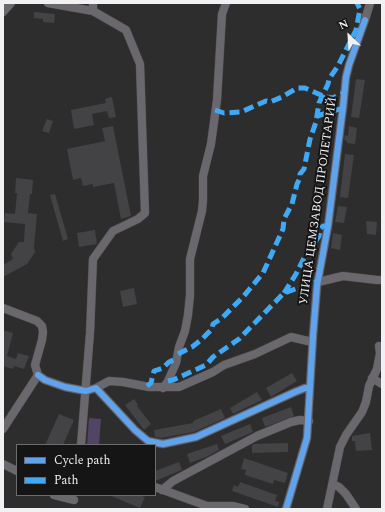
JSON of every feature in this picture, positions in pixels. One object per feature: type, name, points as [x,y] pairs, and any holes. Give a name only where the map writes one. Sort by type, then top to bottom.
[{"type":"street","points":[[3,12],[11,3]]},
{"type":"street","points":[[48,3],[93,7],[126,30],[140,64],[145,213],[138,219],[113,230],[93,258],[90,333],[82,444]]},
{"type":"street","points":[[163,388],[168,381],[176,363],[188,315],[190,295],[190,259],[202,212],[203,176],[211,144],[217,100],[222,14],[226,3]]},
{"type":"street","name":"УЛИЦА ЦЕМЗАВОД ПРОЛЕТАРИЙ","points":[[286,509],[307,438],[312,342],[318,282],[329,218],[346,77],[370,3]]},
{"type":"street","points":[[318,282],[343,276],[382,280]]},
{"type":"street","points":[[3,308],[37,321],[42,326],[43,332],[35,366],[38,375],[45,380],[65,387],[86,391],[96,388],[108,381],[149,387],[179,387],[213,372],[224,365],[255,354],[291,337],[312,342]]},
{"type":"street","points":[[327,509],[340,447],[346,435],[362,412],[372,378],[377,369],[380,353],[379,346]]},
{"type":"street","points":[[3,429],[38,375]]},
{"type":"street","points":[[372,378],[382,384]]},
{"type":"street","points":[[96,388],[135,430],[148,441],[162,444],[196,438],[295,392],[305,388],[310,388]]},
{"type":"street","points":[[158,488],[257,436],[291,422],[300,420],[308,421]]},
{"type":"street","points":[[3,464],[16,470]]},
{"type":"street","points":[[333,484],[339,487],[346,494],[356,509]]},
{"type":"street","points":[[158,488],[206,506],[233,506],[245,509]]},
{"type":"street","points":[[61,496],[74,498],[73,509]]},
{"type":"shaded area","points":[[89,418],[101,419],[99,444],[87,444]]},
{"type":"building","points":[[34,12],[55,14],[54,23],[43,22],[43,19],[34,18]]},
{"type":"building","points":[[356,79],[365,80],[359,118],[351,117]]},
{"type":"building","points":[[112,97],[116,117],[109,118],[107,111],[92,114],[94,125],[74,129],[71,110],[106,103],[105,99]]},
{"type":"building","points":[[47,119],[53,121],[49,133],[42,131]]},
{"type":"building","points":[[113,126],[131,216],[121,219],[114,183],[93,187],[93,184],[83,186],[81,178],[73,180],[67,149],[105,141],[102,128]]},
{"type":"building","points":[[349,126],[357,128],[355,144],[347,143],[347,141],[344,140],[345,135],[348,136]]},
{"type":"building","points":[[345,154],[354,155],[348,198],[340,197]]},
{"type":"building","points":[[16,178],[33,180],[28,213],[37,214],[34,247],[35,252],[27,264],[3,277],[3,265],[13,259],[11,254],[19,242],[24,242],[25,224],[4,222],[5,213],[15,214],[17,193],[15,193]]},
{"type":"building","points":[[55,194],[68,239],[63,241],[50,195]]},
{"type":"building","points":[[338,206],[347,207],[344,223],[335,222]]},
{"type":"building","points":[[366,221],[377,222],[376,235],[367,234]]},
{"type":"building","points":[[95,230],[97,244],[79,247],[77,233]]},
{"type":"building","points":[[333,233],[342,235],[340,250],[331,248]]},
{"type":"building","points":[[134,288],[137,304],[123,307],[120,291]]},
{"type":"building","points":[[3,330],[13,333],[7,356],[16,359],[18,353],[29,356],[24,369],[14,366],[13,369],[3,366]]},
{"type":"building","points":[[292,373],[297,381],[271,397],[266,388]]},
{"type":"building","points":[[257,392],[262,400],[233,414],[230,408]]},
{"type":"building","points":[[134,399],[138,405],[137,406],[151,424],[144,430],[125,405]]},
{"type":"building","points":[[291,407],[294,416],[265,427],[262,418]]},
{"type":"building","points":[[221,409],[225,418],[194,432],[161,438],[155,437],[154,430],[193,423],[193,421]]},
{"type":"building","points":[[59,414],[74,420],[63,444],[45,444]]},
{"type":"building","points":[[250,424],[253,432],[225,444],[221,436]]},
{"type":"building","points":[[370,433],[372,450],[356,451],[355,441],[352,441],[352,436]]},
{"type":"building","points":[[288,443],[288,452],[252,453],[252,445],[254,444]]},
{"type":"building","points":[[217,444],[219,450],[190,463],[187,454]]},
{"type":"building","points":[[244,458],[288,473],[285,483],[274,480],[273,484],[245,475],[246,470],[241,469]]},
{"type":"building","points":[[179,462],[182,470],[156,481],[156,471]]},
{"type":"building","points":[[240,482],[277,495],[275,501],[279,502],[278,507],[232,491],[234,485],[238,487]]},
{"type":"building","points":[[111,496],[145,497],[140,508]]},
{"type":"marked path","points":[[178,354],[192,347],[201,340],[212,329],[213,324],[222,318],[243,297],[263,273],[283,229],[284,219],[292,204],[300,174],[304,169],[310,139],[316,122],[319,103],[329,79],[338,66],[356,30],[360,9],[357,3]]},
{"type":"marked path","points":[[215,110],[224,113],[241,112],[266,101],[270,102],[282,97],[297,88],[305,88],[323,96],[332,98],[344,93]]},
{"type":"marked path","points":[[317,116],[343,108]]},
{"type":"marked path","points":[[284,293],[304,258],[319,236],[320,229],[323,226],[328,226]]},
{"type":"marked path","points":[[168,381],[206,365],[213,357],[239,339],[284,293],[318,281]]},
{"type":"marked path","points":[[147,386],[151,383],[154,371],[163,368],[169,362],[178,358]]},
{"type":"cycle path","points":[[286,509],[307,438],[317,286],[328,226],[346,77],[365,20]]},
{"type":"cycle path","points":[[38,375],[45,380],[65,387],[86,391],[96,388],[135,430],[148,441],[163,444],[196,437],[295,392],[305,388],[310,388]]}]
